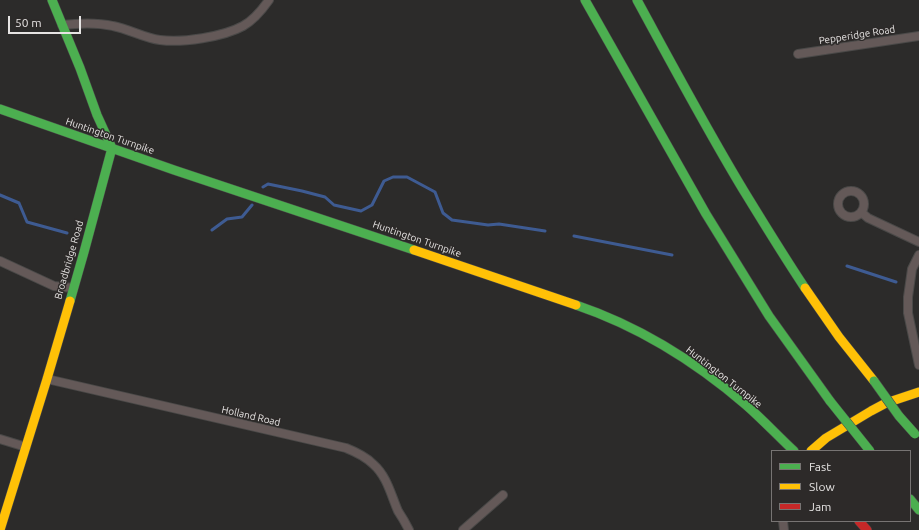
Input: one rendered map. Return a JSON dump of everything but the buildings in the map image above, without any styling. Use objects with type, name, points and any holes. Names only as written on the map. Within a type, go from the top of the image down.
[{"type":"main road","points":[[52,0],[80,68],[97,115],[112,148]]},
{"type":"main road","points":[[585,0],[710,220],[769,316],[830,401],[869,450]]},
{"type":"main road","points":[[637,0],[767,230],[801,283],[899,416],[917,436]]},
{"type":"main road","name":"Huntington Turnpike","points":[[0,109],[174,170],[395,243],[596,312],[665,346],[697,367],[746,405],[793,450]]},
{"type":"main road","name":"Broadbridge Road","points":[[0,530],[47,379],[84,252],[112,148]]},
{"type":"main road","points":[[812,450],[826,438],[871,411],[886,403],[919,392]]},
{"type":"main road","points":[[911,500],[919,510]]},
{"type":"main road","points":[[860,522],[867,530]]},
{"type":"street","points":[[62,25],[94,23],[114,26],[160,40],[193,39],[216,36],[244,26],[259,13],[269,0]]},
{"type":"street","name":"Pepperidge Road","points":[[798,54],[919,36]]},
{"type":"street","points":[[861,212],[868,218],[919,242]]},
{"type":"street","points":[[919,255],[912,269],[908,297],[908,313],[919,365]]},
{"type":"street","points":[[0,261],[54,286],[73,288]]},
{"type":"street","name":"Holland Road","points":[[47,379],[346,448],[361,455],[374,464],[381,473],[398,511],[409,530]]},
{"type":"street","points":[[0,439],[26,447]]},
{"type":"street","points":[[462,530],[503,495]]},
{"type":"waterway","points":[[263,187],[268,184],[302,191],[325,197],[334,205],[361,211],[372,205],[384,181],[393,177],[407,177],[435,192],[443,213],[452,220],[488,225],[499,224],[545,231]]},
{"type":"waterway","points":[[0,195],[19,203],[27,222],[67,233]]},
{"type":"waterway","points":[[212,230],[227,219],[242,217],[252,205]]},
{"type":"waterway","points":[[574,236],[672,255]]},
{"type":"waterway","points":[[847,266],[896,282]]},
{"type":"traffic: fast","points":[[52,0],[80,68],[97,115],[112,148],[70,301]]},
{"type":"traffic: fast","points":[[585,0],[706,214],[769,316],[830,401]]},
{"type":"traffic: fast","points":[[637,0],[733,172],[805,288]]},
{"type":"traffic: fast","points":[[0,109],[174,170],[414,250]]},
{"type":"traffic: fast","points":[[576,305],[622,323],[687,360],[746,405],[793,450]]},
{"type":"traffic: fast","points":[[874,381],[899,416],[915,434]]},
{"type":"traffic: fast","points":[[830,401],[869,450]]},
{"type":"traffic: fast","points":[[911,500],[919,510]]},
{"type":"traffic: slow","points":[[414,250],[576,305]]},
{"type":"traffic: slow","points":[[805,288],[839,337],[874,381]]},
{"type":"traffic: slow","points":[[0,530],[70,301]]},
{"type":"traffic: slow","points":[[812,450],[826,438],[871,411],[886,403],[919,392]]},
{"type":"traffic: jam","points":[[860,522],[867,530]]}]
